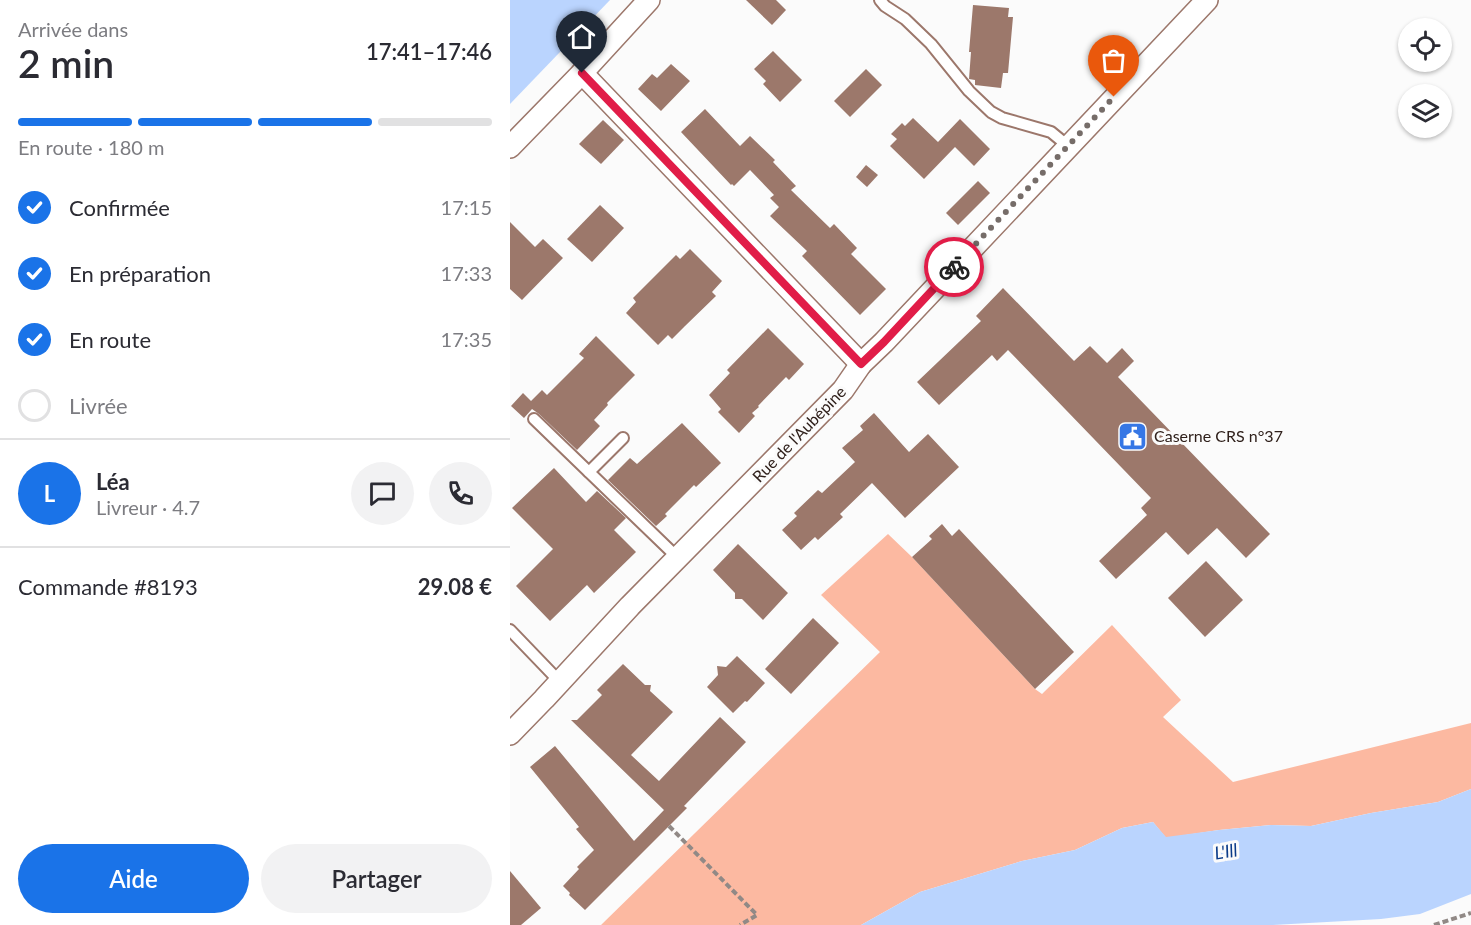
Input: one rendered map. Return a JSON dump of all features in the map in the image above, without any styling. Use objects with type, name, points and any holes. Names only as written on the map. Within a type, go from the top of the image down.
[{"type":"street","points":[[510,147],[649,0]]},
{"type":"street","name":"Rue de l'Aubépine","points":[[510,734],[630,606],[843,390],[861,364],[1207,0]]},
{"type":"street","points":[[582,73],[861,364]]},
{"type":"lane","points":[[879,0],[905,18],[932,44],[969,91],[991,112],[1002,118],[1051,132],[1068,146]]},
{"type":"lane","points":[[534,419],[678,558]]},
{"type":"lane","points":[[589,472],[623,438]]},
{"type":"lane","points":[[510,630],[560,682]]},
{"type":"path","points":[[669,826],[757,915],[740,925]]},
{"type":"path","points":[[1434,925],[1471,913]]},
{"type":"shaded area","points":[[888,534],[1042,694],[1112,625],[1181,700],[1163,717],[1233,782],[1471,723],[1471,789],[1438,802],[1311,826],[1271,825],[1166,838],[1153,822],[1122,828],[1075,850],[1022,861],[920,892],[861,925],[601,925],[880,652],[821,595]]},
{"type":"water","points":[[510,0],[610,0],[510,104]]},
{"type":"water","name":"L'Ill","points":[[1471,789],[1471,894],[1420,914],[1381,919],[1273,925],[861,925],[920,892],[1022,861],[1075,850],[1122,828],[1153,822],[1166,837],[1271,825],[1311,826],[1438,802]]},
{"type":"building","points":[[746,0],[776,0],[786,10],[772,25]]},
{"type":"building","points":[[973,5],[1009,8],[1008,17],[1013,17],[1008,73],[1003,73],[1001,88],[975,85],[975,80],[969,79]]},
{"type":"building","points":[[773,51],[802,80],[780,102],[763,84],[766,81],[754,69]]},
{"type":"building","points":[[671,64],[690,81],[661,111],[638,89],[652,74],[657,78]]},
{"type":"building","points":[[866,69],[882,85],[850,117],[834,101]]},
{"type":"building","points":[[705,109],[740,146],[750,136],[775,160],[773,162],[796,186],[791,190],[830,228],[834,224],[857,248],[851,254],[886,289],[860,315],[802,256],[807,251],[770,216],[779,207],[770,198],[774,195],[750,170],[734,186],[731,185],[681,132]]},
{"type":"building","points":[[913,118],[938,142],[960,119],[990,149],[974,166],[955,147],[924,179],[890,146],[897,139],[891,134],[902,123],[905,126]]},
{"type":"building","points":[[603,120],[624,140],[601,164],[579,144]]},
{"type":"building","points":[[866,165],[878,175],[867,187],[856,177]]},
{"type":"building","points":[[978,181],[990,193],[958,225],[946,213]]},
{"type":"building","points":[[600,205],[624,228],[592,262],[567,239]]},
{"type":"building","points":[[510,222],[535,247],[543,239],[563,258],[522,300],[510,289]]},
{"type":"building","points":[[690,249],[722,281],[712,292],[716,296],[672,339],[668,335],[658,345],[626,313],[636,302],[633,298],[676,255],[680,259]]},
{"type":"building","name":"Caserne CRS n°37","points":[[1003,288],[1074,361],[1090,346],[1107,363],[1122,348],[1134,361],[1118,377],[1270,534],[1246,558],[1217,528],[1188,555],[1166,532],[1116,579],[1099,561],[1147,515],[1141,508],[1151,498],[1008,350],[997,361],[992,355],[939,405],[917,382],[981,321],[976,316]]},
{"type":"building","points":[[768,328],[804,364],[789,380],[786,377],[758,406],[752,413],[755,416],[739,433],[718,412],[721,409],[709,395],[730,373],[727,370]]},
{"type":"building","points":[[596,336],[635,375],[607,403],[608,405],[594,420],[600,426],[577,450],[532,409],[524,418],[511,406],[523,393],[531,401],[542,390],[547,395],[584,358],[579,354]]},
{"type":"building","points":[[874,413],[909,452],[928,434],[959,467],[905,518],[872,483],[840,514],[843,517],[818,540],[815,537],[801,550],[782,530],[797,516],[794,513],[818,490],[822,493],[855,462],[842,448],[863,430],[860,426]]},
{"type":"building","points":[[682,423],[721,463],[696,487],[694,485],[656,526],[608,480],[630,458],[637,464]]},
{"type":"building","points":[[554,468],[586,502],[597,491],[626,518],[614,530],[636,552],[594,593],[587,585],[550,621],[516,586],[553,549],[512,508]]},
{"type":"building","points":[[942,524],[952,536],[959,529],[1074,652],[1035,689],[912,557],[932,539],[929,536]]},
{"type":"building","points":[[738,544],[788,593],[763,620],[742,599],[735,599],[735,593],[713,570]]},
{"type":"building","points":[[1206,561],[1243,600],[1205,637],[1168,598]]},
{"type":"building","points":[[813,618],[839,643],[791,694],[765,669]]},
{"type":"building","points":[[737,656],[765,683],[733,713],[707,687],[718,675],[717,666],[726,667]]},
{"type":"building","points":[[623,664],[645,685],[651,685],[650,691],[673,712],[631,755],[659,781],[720,717],[746,742],[684,806],[687,808],[585,910],[563,886],[594,850],[576,829],[579,827],[530,767],[555,746],[634,841],[664,810],[571,720],[577,720],[602,695],[597,690]]},
{"type":"building","points":[[510,871],[541,908],[521,925],[510,925]]},
{"type":"way so far","points":[[954,267],[1114,97]]},
{"type":"place","name":"Caserne CRS n°37","points":[[1133,436]]},
{"type":"route","points":[[582,73],[861,364],[954,267]]}]
